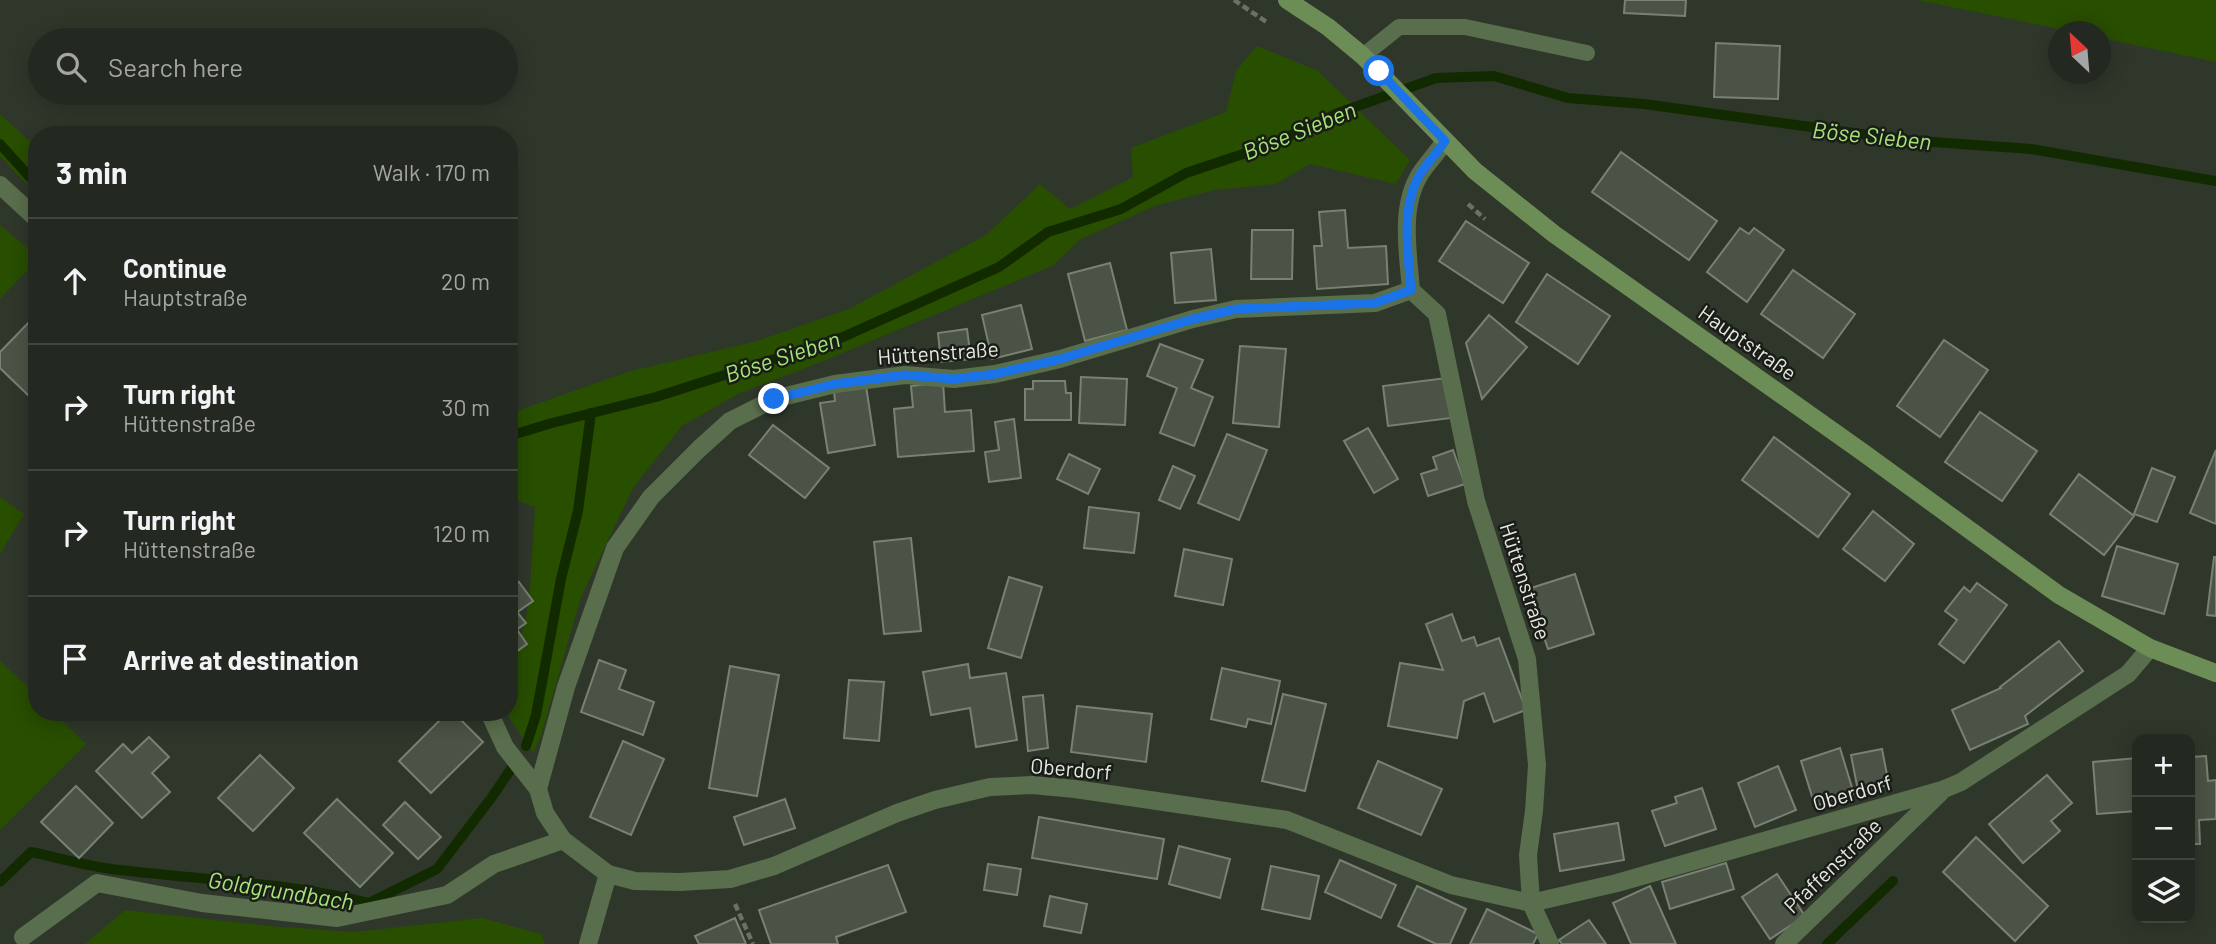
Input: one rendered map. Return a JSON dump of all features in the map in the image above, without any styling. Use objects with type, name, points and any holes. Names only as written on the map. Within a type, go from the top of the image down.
[{"type":"main road","name":"Hauptstraße","points":[[1287,0],[1328,27],[1363,56],[1445,141],[1502,194],[1554,233],[2059,595],[2150,648],[2216,673]]},
{"type":"street","points":[[1411,290],[1406,226],[1412,193],[1424,167],[1445,141]]},
{"type":"street","points":[[0,185],[28,211]]},
{"type":"street","name":"Hüttenstraße","points":[[538,789],[562,699],[615,548],[652,497],[730,421],[774,399],[835,384],[905,375],[954,379],[995,374],[1060,359],[1193,319],[1236,309],[1375,303],[1411,290],[1437,314],[1476,501],[1527,659],[1537,765],[1528,855],[1531,903]]},
{"type":"street","name":"Oberdorf","points":[[538,789],[545,813],[563,840],[608,874],[635,881],[730,879],[774,866],[897,813],[935,800],[990,787],[1032,785],[1287,820],[1451,885],[1531,903],[1617,883],[1942,790],[1961,782],[2128,674],[2150,648]]},
{"type":"street","points":[[493,721],[505,747],[538,789]]},
{"type":"street","name":"Pfaffenstraße","points":[[1784,944],[1942,790]]},
{"type":"street","points":[[23,937],[97,883],[202,903],[337,918],[447,895],[494,864],[563,840]]},
{"type":"street","points":[[588,944],[608,874]]},
{"type":"street","points":[[1531,903],[1550,944]]},
{"type":"lane","points":[[1363,56],[1399,27],[1465,27],[1587,53]]},
{"type":"path","points":[[730,879],[732,898],[753,944]]},
{"type":"green space","points":[[1917,0],[2216,0],[2216,62],[2111,40],[2111,21],[2048,21],[2048,27]]},
{"type":"green space","points":[[1257,46],[1318,71],[1410,160],[1396,184],[1310,164],[1276,184],[1214,190],[1155,206],[1081,239],[1052,266],[738,394],[682,426],[633,488],[581,597],[541,736],[533,753],[511,721],[518,721],[518,654],[529,602],[535,507],[518,500],[518,412],[631,371],[757,341],[849,309],[986,235],[1040,184],[1070,209],[1133,177],[1131,148],[1226,112],[1236,71]]},
{"type":"green space","points":[[0,114],[28,140],[28,186],[0,156]]},
{"type":"green space","points":[[0,225],[28,248],[28,269],[0,299]]},
{"type":"green space","points":[[0,497],[24,514],[0,554]]},
{"type":"green space","points":[[0,661],[28,687],[28,721],[62,721],[86,744],[0,830]]},
{"type":"green space","points":[[125,910],[269,926],[354,932],[482,918],[541,934],[545,944],[85,944]]},
{"type":"building","points":[[1625,0],[1686,0],[1685,16],[1624,13]]},
{"type":"building","points":[[1716,43],[1780,46],[1778,99],[1714,97]]},
{"type":"building","points":[[1621,152],[1717,221],[1689,260],[1592,192]]},
{"type":"building","points":[[1345,210],[1348,248],[1386,246],[1388,284],[1317,289],[1314,246],[1322,246],[1319,212]]},
{"type":"building","points":[[1466,221],[1529,263],[1503,303],[1439,261]]},
{"type":"building","points":[[1740,228],[1749,234],[1754,228],[1784,250],[1747,302],[1707,272]]},
{"type":"building","points":[[1252,230],[1293,230],[1292,279],[1251,279]]},
{"type":"building","points":[[1211,249],[1216,300],[1175,303],[1171,253]]},
{"type":"building","points":[[1110,263],[1127,330],[1085,341],[1068,274]]},
{"type":"building","points":[[1793,270],[1855,314],[1823,358],[1761,314]]},
{"type":"building","points":[[1547,274],[1610,316],[1578,364],[1516,322]]},
{"type":"building","points":[[1021,305],[1032,349],[992,359],[982,315]]},
{"type":"building","points":[[1489,315],[1527,347],[1482,399],[1466,343]]},
{"type":"building","points":[[28,323],[28,395],[0,368],[0,352]]},
{"type":"building","points":[[967,329],[971,359],[941,362],[938,333]]},
{"type":"building","points":[[1944,340],[1988,370],[1940,437],[1897,406]]},
{"type":"building","points":[[1160,344],[1203,360],[1191,388],[1213,397],[1194,446],[1160,433],[1177,388],[1147,376]]},
{"type":"building","points":[[1240,346],[1286,349],[1279,427],[1233,423]]},
{"type":"building","points":[[1081,377],[1127,379],[1125,425],[1079,423]]},
{"type":"building","points":[[1446,378],[1451,418],[1388,426],[1383,386]]},
{"type":"building","points":[[1033,381],[1065,381],[1066,393],[1071,393],[1071,420],[1025,420],[1025,389],[1033,389]]},
{"type":"building","points":[[943,382],[945,412],[971,410],[974,451],[898,457],[894,409],[913,407],[911,386]]},
{"type":"building","points":[[866,386],[875,445],[828,453],[820,403],[835,401],[834,391]]},
{"type":"building","points":[[1980,412],[2037,451],[2002,501],[1945,462]]},
{"type":"building","points":[[1014,419],[1021,478],[989,482],[985,452],[999,450],[995,422]]},
{"type":"building","points":[[773,425],[829,468],[805,498],[749,455]]},
{"type":"building","points":[[1368,428],[1398,479],[1374,493],[1344,441]]},
{"type":"building","points":[[1227,434],[1267,450],[1239,520],[1198,503]]},
{"type":"building","points":[[1774,437],[1850,494],[1818,537],[1742,480]]},
{"type":"building","points":[[1453,450],[1465,484],[1428,496],[1421,474],[1437,469],[1433,457]]},
{"type":"building","points":[[2216,450],[2216,524],[2190,513]]},
{"type":"building","points":[[1069,454],[1100,469],[1088,494],[1057,479]]},
{"type":"building","points":[[1173,466],[1195,476],[1180,509],[1159,500]]},
{"type":"building","points":[[2152,468],[2175,477],[2157,522],[2134,514]]},
{"type":"building","points":[[2079,474],[2134,516],[2104,555],[2050,514]]},
{"type":"building","points":[[1089,507],[1139,513],[1134,553],[1084,548]]},
{"type":"building","points":[[1873,511],[1914,544],[1885,581],[1843,549]]},
{"type":"building","points":[[911,538],[921,631],[884,634],[874,542]]},
{"type":"building","points":[[2117,546],[2178,564],[2164,614],[2102,596]]},
{"type":"building","points":[[1184,549],[1232,559],[1223,605],[1175,596]]},
{"type":"building","points":[[2216,557],[2216,616],[2207,615]]},
{"type":"building","points":[[1575,574],[1594,634],[1548,649],[1528,589]]},
{"type":"building","points":[[1009,577],[1042,587],[1021,658],[988,648]]},
{"type":"building","points":[[518,583],[533,601],[518,612]]},
{"type":"building","points":[[1977,583],[2007,605],[1964,663],[1939,644],[1957,620],[1945,611],[1964,587],[1970,592]]},
{"type":"building","points":[[518,613],[526,623],[518,629]]},
{"type":"building","points":[[1452,614],[1462,641],[1474,637],[1477,646],[1499,638],[1526,710],[1494,722],[1484,693],[1464,701],[1457,738],[1388,726],[1400,663],[1443,670],[1426,624]]},
{"type":"building","points":[[518,631],[527,644],[518,650]]},
{"type":"building","points":[[2059,641],[2083,671],[2025,716],[2028,724],[1970,750],[1952,710],[2001,688]]},
{"type":"building","points":[[599,660],[626,670],[619,689],[654,702],[643,735],[581,712]]},
{"type":"building","points":[[968,664],[970,678],[1006,673],[1017,740],[976,747],[970,708],[931,715],[923,672]]},
{"type":"building","points":[[730,666],[779,675],[757,796],[709,788]]},
{"type":"building","points":[[1222,668],[1280,681],[1271,724],[1248,719],[1246,727],[1211,719]]},
{"type":"building","points":[[849,680],[884,682],[879,741],[844,738]]},
{"type":"building","points":[[1283,694],[1326,704],[1305,791],[1262,781]]},
{"type":"building","points":[[1043,695],[1048,748],[1028,751],[1023,697]]},
{"type":"building","points":[[1077,706],[1152,714],[1146,762],[1071,752]]},
{"type":"building","points":[[439,721],[462,721],[483,742],[431,793],[399,761]]},
{"type":"building","points":[[149,737],[169,757],[152,773],[170,792],[142,818],[96,771],[123,744],[132,753]]},
{"type":"building","points":[[623,741],[664,759],[631,835],[590,817]]},
{"type":"building","points":[[1840,748],[1854,794],[1815,806],[1801,761]]},
{"type":"building","points":[[1882,749],[1889,785],[1858,791],[1851,755]]},
{"type":"building","points":[[260,755],[294,788],[253,831],[218,798]]},
{"type":"building","points":[[2206,756],[2208,781],[2216,780],[2216,819],[2199,820],[2200,844],[2195,844],[2195,757]]},
{"type":"building","points":[[2132,758],[2132,811],[2097,814],[2093,762]]},
{"type":"building","points":[[1378,761],[1442,789],[1421,835],[1358,808]]},
{"type":"building","points":[[1778,766],[1796,810],[1755,827],[1738,783]]},
{"type":"building","points":[[2047,775],[2072,803],[2051,821],[2060,831],[2023,863],[1989,824]]},
{"type":"building","points":[[76,786],[113,823],[79,858],[41,822]]},
{"type":"building","points":[[1702,788],[1716,829],[1665,846],[1652,811],[1677,803],[1675,797]]},
{"type":"building","points":[[337,799],[393,853],[360,887],[304,833]]},
{"type":"building","points":[[785,799],[795,828],[744,845],[734,817]]},
{"type":"building","points":[[405,802],[441,837],[418,859],[383,825]]},
{"type":"building","points":[[1039,817],[1164,839],[1157,879],[1032,858]]},
{"type":"building","points":[[1618,823],[1624,860],[1560,871],[1554,834]]},
{"type":"building","points":[[1976,837],[2048,906],[2015,941],[1943,872]]},
{"type":"building","points":[[1179,846],[1230,859],[1220,898],[1169,884]]},
{"type":"building","points":[[1340,860],[1396,885],[1381,918],[1325,892]]},
{"type":"building","points":[[1726,863],[1734,889],[1670,909],[1662,882]]},
{"type":"building","points":[[988,864],[1021,869],[1017,895],[984,890]]},
{"type":"building","points":[[888,865],[906,912],[836,937],[838,944],[771,944],[759,910]]},
{"type":"building","points":[[1271,866],[1319,876],[1310,919],[1262,909]]},
{"type":"building","points":[[1777,874],[1805,916],[1770,939],[1742,897]]},
{"type":"building","points":[[1417,886],[1466,909],[1450,944],[1436,944],[1398,926]]},
{"type":"building","points":[[1650,886],[1676,944],[1631,944],[1613,903]]},
{"type":"building","points":[[1050,896],[1087,904],[1081,933],[1044,926]]},
{"type":"building","points":[[1487,909],[1538,934],[1533,944],[1470,944]]},
{"type":"building","points":[[735,918],[746,944],[699,944],[695,936]]},
{"type":"building","points":[[1589,920],[1606,944],[1562,944],[1559,940]]},
{"type":"waterway","name":"Böse Sieben","points":[[518,433],[656,397],[843,337],[999,267],[1048,232],[1121,209],[1186,173],[1270,145],[1338,113],[1436,78],[1494,76],[1568,98],[1644,104],[1905,140],[2031,149],[2216,181]]},
{"type":"waterway","name":"Böse Sieben","points":[[0,144],[28,175]]},
{"type":"waterway","name":"Goldgrundbach","points":[[526,746],[536,715],[561,579],[578,511],[591,413]]},
{"type":"waterway","name":"Goldgrundbach","points":[[0,882],[31,852],[109,869],[307,890],[369,903],[437,869],[515,763]]},
{"type":"waterway","points":[[1827,944],[1893,881]]},
{"type":"route","points":[[774,399],[835,384],[905,375],[954,379],[995,374],[1060,359],[1193,319],[1236,309],[1375,303],[1411,290],[1406,226],[1412,193],[1424,167],[1445,141],[1379,71]]}]
